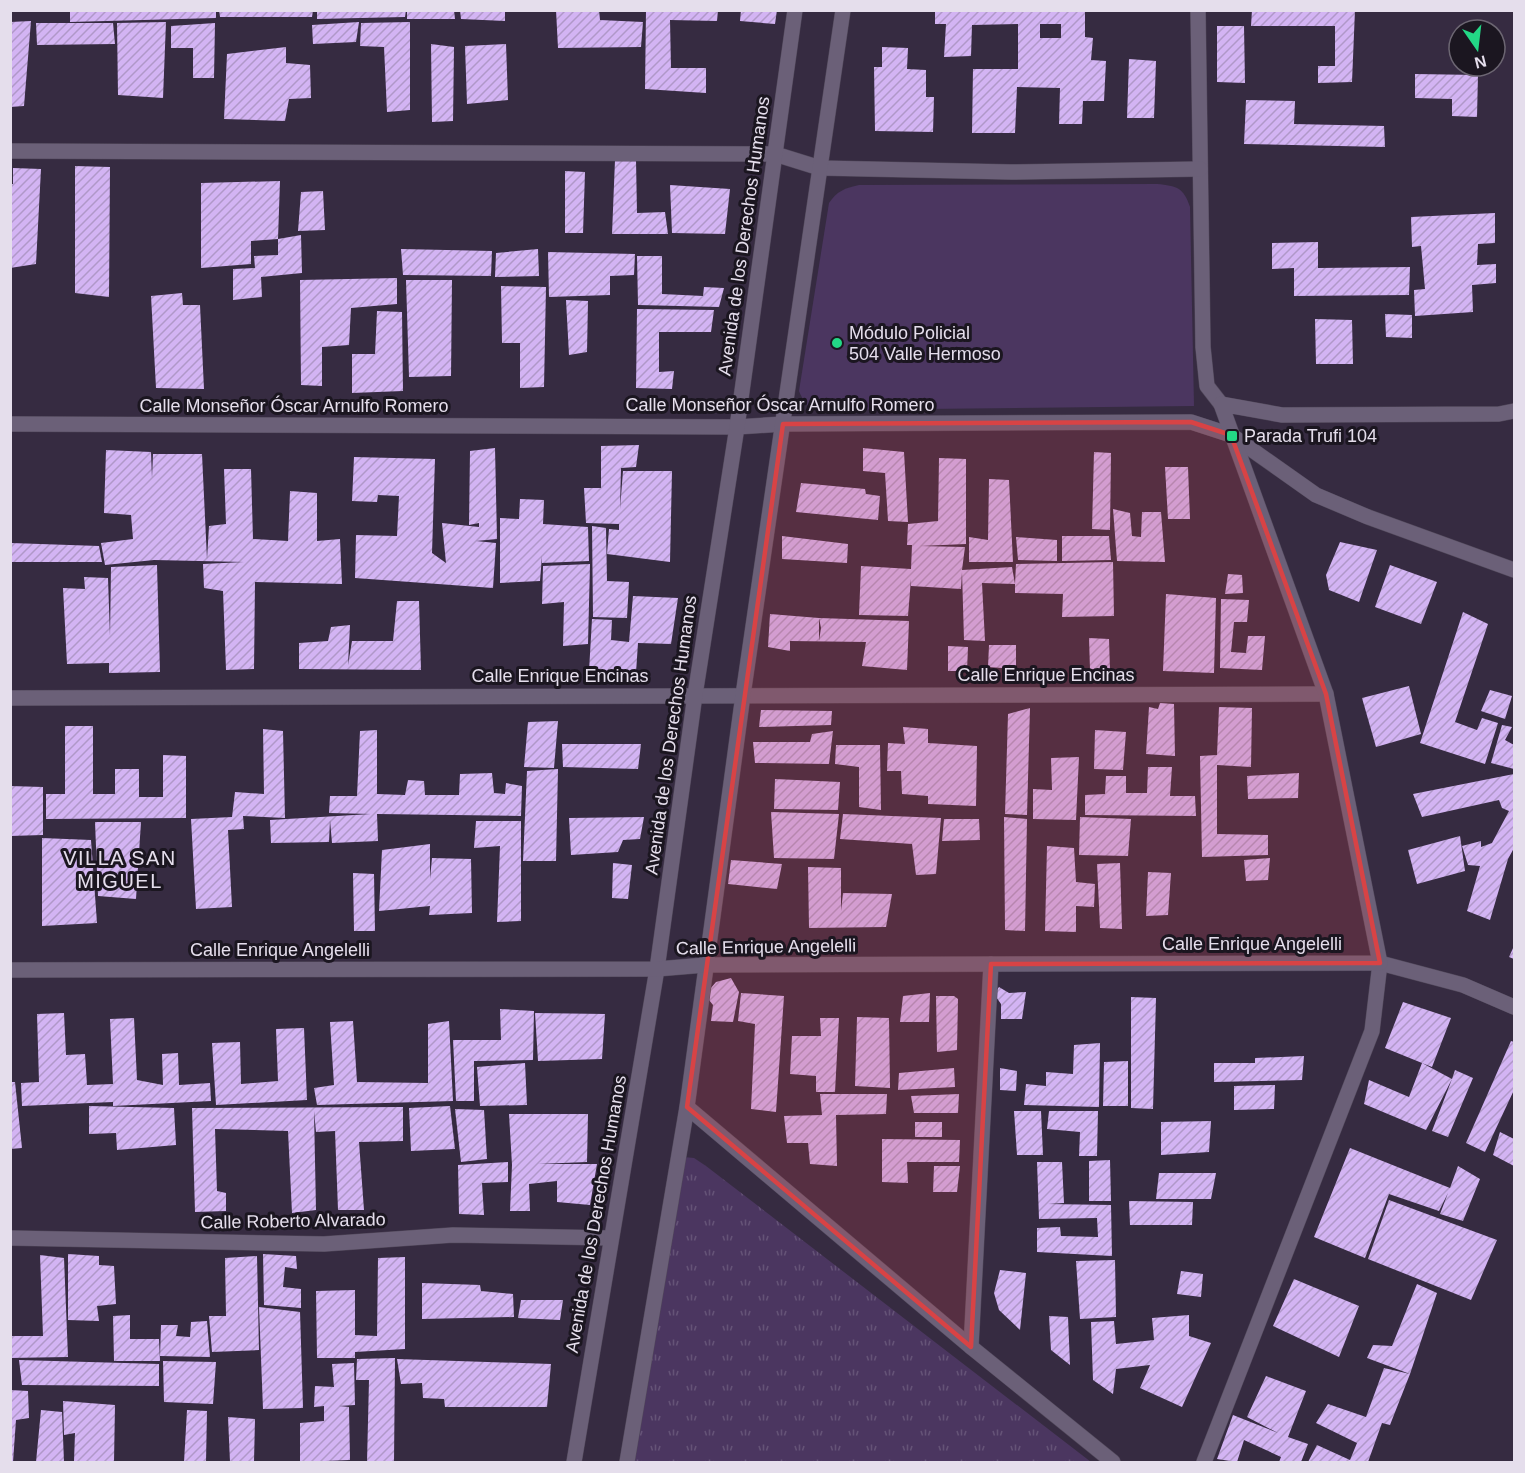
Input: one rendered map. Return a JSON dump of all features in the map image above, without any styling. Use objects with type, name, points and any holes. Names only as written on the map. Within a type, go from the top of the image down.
[{"type":"street","name":"Avenida de los Derechos Humanos","points":[[574,1462],[657,969],[695,695],[737,427],[795,10]]},
{"type":"street","points":[[627,1462],[687,1107],[742,695],[843,10]]},
{"type":"street","points":[[1198,10],[1203,347],[1207,386],[1221,404],[1326,694],[1380,963],[1372,1031],[1204,1462]]},
{"type":"street","points":[[10,151],[775,154],[820,168],[1011,172],[1200,169]]},
{"type":"street","points":[[1221,404],[1282,414],[1499,414],[1515,411]]},
{"type":"street","name":"Calle Monseñor Óscar Arnulfo Romero","points":[[10,424],[737,427],[783,424],[1191,423],[1231,435],[1316,495],[1368,517],[1515,570]]},
{"type":"street","name":"Calle Enrique Encinas","points":[[10,698],[1326,694]]},
{"type":"street","name":"Calle Enrique Angelelli","points":[[10,970],[657,969],[705,965],[1380,963],[1463,985],[1515,1007]]},
{"type":"street","points":[[971,1347],[992,964]]},
{"type":"street","points":[[687,1107],[971,1347],[1113,1462]]},
{"type":"street","name":"Calle Roberto Alvarado","points":[[10,1238],[324,1244],[453,1235],[611,1238]]},
{"type":"highlighted area","points":[[1191,422],[1231,435],[1326,694],[1380,963],[991,964],[971,1347],[687,1107],[783,424]]},
{"type":"green space","points":[[1157,184],[1182,191],[1190,207],[1194,406],[826,410],[812,408],[804,400],[799,391],[829,203],[842,191],[859,185]]},
{"type":"green space","points":[[683,1157],[694,1158],[706,1166],[1091,1462],[628,1462]]},
{"type":"building","points":[[70,10],[216,10],[216,18],[70,22]]},
{"type":"building","points":[[219,10],[313,10],[312,17],[220,17]]},
{"type":"building","points":[[317,10],[406,10],[405,17],[317,19]]},
{"type":"building","points":[[407,10],[454,10],[455,19],[407,19]]},
{"type":"building","points":[[460,10],[505,10],[505,21],[461,19]]},
{"type":"building","points":[[556,10],[599,10],[600,20],[643,22],[641,47],[558,48]]},
{"type":"building","points":[[646,10],[718,10],[717,21],[670,20],[671,68],[706,68],[706,93],[645,89]]},
{"type":"building","points":[[741,10],[777,10],[775,24],[740,21]]},
{"type":"building","points":[[935,10],[1085,10],[1085,37],[1093,38],[1091,60],[1106,61],[1104,101],[1083,101],[1082,124],[1059,124],[1060,88],[1017,87],[1015,133],[972,133],[973,69],[1018,69],[1018,24],[972,25],[971,56],[944,57],[946,24],[935,24]],"holes":[[[1040,24],[1061,24],[1061,38],[1040,38]]]},
{"type":"building","points":[[1252,10],[1355,10],[1352,82],[1318,83],[1318,66],[1335,66],[1335,26],[1251,26]]},
{"type":"building","points":[[31,21],[24,106],[10,107],[10,22]]},
{"type":"building","points":[[166,22],[163,98],[118,95],[117,23]]},
{"type":"building","points":[[359,22],[356,42],[313,44],[312,25]]},
{"type":"building","points":[[410,22],[410,110],[387,112],[384,47],[360,46],[361,23]]},
{"type":"building","points":[[36,23],[113,23],[115,44],[37,45]]},
{"type":"building","points":[[215,23],[214,78],[193,78],[193,48],[171,48],[171,26]]},
{"type":"building","points":[[1217,26],[1244,26],[1245,83],[1217,82]]},
{"type":"building","points":[[431,44],[454,47],[453,121],[432,122]]},
{"type":"building","points":[[506,44],[508,100],[467,104],[465,46]]},
{"type":"building","points":[[286,47],[286,63],[310,65],[311,98],[289,99],[285,121],[224,119],[227,54]]},
{"type":"building","points":[[882,47],[908,48],[907,69],[926,70],[926,97],[934,97],[933,132],[875,131],[874,67],[882,67]]},
{"type":"building","points":[[1129,59],[1156,61],[1154,118],[1127,118]]},
{"type":"building","points":[[1415,74],[1447,75],[1447,78],[1478,78],[1477,117],[1452,116],[1452,99],[1415,98]]},
{"type":"building","points":[[1246,100],[1295,101],[1294,124],[1384,126],[1385,147],[1244,144]]},
{"type":"building","points":[[615,160],[636,160],[637,213],[665,212],[668,234],[612,234]]},
{"type":"building","points":[[75,166],[110,167],[109,297],[75,293]]},
{"type":"building","points":[[13,168],[41,169],[36,264],[10,268],[10,184],[13,184]]},
{"type":"building","points":[[565,171],[585,172],[583,233],[565,233]]},
{"type":"building","points":[[280,181],[278,239],[251,241],[251,264],[201,268],[201,183]]},
{"type":"building","points":[[670,185],[730,189],[725,234],[672,233]]},
{"type":"building","points":[[323,191],[325,230],[298,231],[301,192]]},
{"type":"building","points":[[1495,213],[1495,243],[1478,244],[1477,265],[1496,264],[1496,283],[1472,285],[1473,312],[1415,316],[1414,290],[1425,289],[1421,246],[1412,247],[1411,217]]},
{"type":"building","points":[[301,235],[302,273],[261,277],[262,297],[233,300],[233,269],[255,268],[254,256],[278,255],[278,239]]},
{"type":"building","points":[[1318,242],[1318,268],[1410,267],[1409,295],[1294,296],[1294,268],[1272,269],[1272,243]]},
{"type":"building","points":[[401,249],[492,251],[491,276],[403,275]]},
{"type":"building","points":[[538,249],[539,276],[495,277],[496,253]]},
{"type":"building","points":[[548,252],[635,254],[634,275],[610,276],[610,295],[549,297]]},
{"type":"building","points":[[637,256],[662,256],[662,294],[703,296],[704,287],[724,288],[719,307],[638,305]]},
{"type":"building","points":[[397,278],[397,304],[351,308],[349,345],[322,347],[322,386],[301,385],[300,280]]},
{"type":"building","points":[[406,280],[452,280],[451,376],[409,377]]},
{"type":"building","points":[[501,286],[546,287],[544,387],[520,388],[520,343],[502,343]]},
{"type":"building","points":[[182,293],[183,305],[200,305],[204,389],[156,388],[151,296]]},
{"type":"building","points":[[566,300],[588,301],[587,352],[569,355]]},
{"type":"building","points":[[637,309],[714,310],[711,332],[659,332],[659,372],[674,371],[672,389],[636,388]]},
{"type":"building","points":[[377,311],[402,312],[403,391],[352,393],[352,354],[375,354]]},
{"type":"building","points":[[1385,314],[1412,315],[1412,338],[1386,337]]},
{"type":"building","points":[[1315,319],[1352,320],[1353,364],[1316,364]]},
{"type":"building","points":[[639,445],[636,467],[621,468],[620,509],[623,471],[672,471],[670,562],[607,554],[609,529],[619,530],[619,524],[586,523],[584,488],[601,488],[601,446]]},
{"type":"building","points":[[495,448],[497,539],[476,541],[496,543],[493,588],[355,578],[356,535],[397,536],[399,496],[378,495],[377,502],[352,501],[354,457],[435,459],[432,553],[446,563],[442,523],[479,527],[479,523],[469,525],[470,451]]},
{"type":"building","points":[[863,448],[904,452],[908,522],[888,521],[885,473],[863,471]]},
{"type":"building","points":[[106,450],[151,452],[152,478],[153,454],[202,454],[207,559],[209,526],[226,524],[224,469],[251,469],[253,539],[288,541],[290,491],[317,493],[317,541],[340,539],[342,584],[255,582],[254,669],[226,670],[223,591],[204,588],[203,564],[244,562],[154,560],[105,565],[101,543],[133,539],[131,515],[104,513]]},
{"type":"building","points":[[1094,452],[1111,453],[1110,530],[1092,529]]},
{"type":"building","points":[[939,458],[966,459],[966,544],[920,546],[965,547],[962,570],[1012,567],[1015,584],[982,583],[985,641],[964,640],[962,572],[961,589],[911,586],[911,579],[908,616],[859,615],[861,566],[911,569],[912,545],[907,545],[908,524],[938,521]]},
{"type":"building","points":[[1165,467],[1188,467],[1190,519],[1168,519]]},
{"type":"building","points":[[989,479],[1009,480],[1013,562],[969,562],[969,537],[988,540]]},
{"type":"building","points":[[801,483],[865,489],[866,494],[880,496],[878,520],[796,512]]},
{"type":"building","points":[[520,499],[544,500],[543,524],[588,527],[589,561],[542,563],[542,556],[540,581],[500,583],[500,518],[519,519]]},
{"type":"building","points":[[1113,509],[1130,513],[1132,536],[1141,537],[1142,512],[1161,512],[1165,562],[1117,561]]},
{"type":"building","points":[[592,526],[606,528],[607,581],[629,582],[627,618],[593,617]]},
{"type":"building","points":[[782,536],[848,544],[847,563],[782,559]]},
{"type":"building","points":[[1062,536],[1109,536],[1111,560],[1062,561]]},
{"type":"building","points":[[1016,537],[1057,540],[1057,561],[1018,560]]},
{"type":"building","points":[[1340,542],[1377,550],[1359,602],[1329,590],[1326,575]]},
{"type":"building","points":[[11,543],[99,546],[102,562],[12,562]]},
{"type":"building","points":[[1113,562],[1114,616],[1062,617],[1063,594],[1015,593],[1016,564]]},
{"type":"building","points":[[590,564],[588,644],[563,646],[564,602],[542,604],[543,566]]},
{"type":"building","points":[[157,565],[160,672],[109,673],[109,663],[67,664],[63,588],[85,589],[84,577],[108,578],[110,636],[111,567]]},
{"type":"building","points":[[1390,565],[1437,582],[1421,624],[1375,607]]},
{"type":"building","points":[[1228,574],[1242,575],[1243,593],[1225,594]]},
{"type":"building","points":[[1166,594],[1216,598],[1214,673],[1163,671]]},
{"type":"building","points":[[633,596],[678,598],[671,644],[638,643],[636,673],[589,671],[592,619],[612,620],[611,640],[629,642]]},
{"type":"building","points":[[1221,599],[1249,600],[1247,622],[1234,622],[1231,652],[1246,653],[1248,636],[1265,636],[1262,670],[1220,668]]},
{"type":"building","points":[[397,601],[419,601],[421,670],[299,669],[299,643],[328,641],[331,627],[350,625],[348,665],[352,641],[393,641]]},
{"type":"building","points":[[1463,612],[1488,624],[1455,722],[1477,730],[1482,718],[1498,723],[1485,764],[1420,743]]},
{"type":"building","points":[[770,614],[909,621],[907,670],[862,666],[866,642],[790,641],[790,651],[768,647]],"holes":[[[819,618],[821,628],[819,641]]]},
{"type":"building","points":[[1089,638],[1109,639],[1110,670],[1090,669]]},
{"type":"building","points":[[989,645],[1016,645],[1016,669],[988,667]]},
{"type":"building","points":[[948,646],[968,647],[967,671],[948,671]]},
{"type":"building","points":[[1409,686],[1421,734],[1376,747],[1362,698]]},
{"type":"building","points":[[1490,690],[1512,696],[1505,719],[1481,711]]},
{"type":"building","points":[[1160,703],[1174,704],[1175,756],[1146,754],[1149,707],[1158,709]]},
{"type":"building","points":[[1219,707],[1252,708],[1251,767],[1217,765],[1217,834],[1268,835],[1268,855],[1202,857],[1200,756],[1217,755]]},
{"type":"building","points":[[1030,708],[1027,815],[1005,814],[1008,714]]},
{"type":"building","points":[[761,710],[832,711],[831,725],[759,727]]},
{"type":"building","points":[[558,721],[554,768],[524,767],[528,722]]},
{"type":"building","points":[[1502,725],[1512,727],[1505,740],[1514,745],[1514,769],[1491,763]]},
{"type":"building","points":[[65,726],[93,726],[93,794],[115,794],[115,769],[139,769],[139,797],[163,797],[163,755],[186,756],[186,818],[46,819],[46,794],[65,794]]},
{"type":"building","points":[[903,727],[928,729],[928,743],[977,746],[976,806],[928,804],[928,796],[902,794],[901,771],[887,771],[888,743],[905,744]]},
{"type":"building","points":[[263,729],[283,731],[285,818],[243,816],[244,829],[228,830],[232,907],[196,909],[191,819],[232,817],[235,792],[264,794]]},
{"type":"building","points":[[377,730],[377,794],[405,795],[408,780],[424,781],[425,795],[459,795],[460,774],[492,773],[494,793],[505,794],[506,783],[522,786],[521,816],[377,814],[378,841],[332,843],[330,820],[329,842],[271,843],[270,820],[371,814],[329,813],[330,796],[357,796],[360,731]]},
{"type":"building","points":[[1095,730],[1126,732],[1123,770],[1094,769]]},
{"type":"building","points":[[833,731],[829,764],[755,763],[753,742],[810,742],[812,734]]},
{"type":"building","points":[[562,744],[641,744],[638,769],[563,767]]},
{"type":"building","points":[[836,745],[880,745],[881,810],[859,807],[859,767],[835,764]]},
{"type":"building","points":[[1079,757],[1076,820],[1033,819],[1033,789],[1052,790],[1051,758]]},
{"type":"building","points":[[1148,767],[1172,767],[1170,796],[1195,796],[1196,816],[1085,815],[1085,795],[1105,794],[1106,776],[1126,776],[1126,793],[1147,793]]},
{"type":"building","points":[[558,769],[556,861],[523,861],[527,771]]},
{"type":"building","points":[[1299,773],[1298,798],[1248,799],[1247,776]]},
{"type":"building","points":[[1514,774],[1514,848],[1508,859],[1490,920],[1467,911],[1480,866],[1468,865],[1462,846],[1481,841],[1481,847],[1492,843],[1509,811],[1502,808],[1499,800],[1422,817],[1413,794]]},
{"type":"building","points":[[775,779],[840,782],[838,810],[774,809]]},
{"type":"building","points":[[10,786],[43,787],[43,835],[10,836]]},
{"type":"building","points":[[771,812],[839,814],[834,859],[774,858]]},
{"type":"building","points":[[843,814],[941,818],[936,874],[916,875],[912,844],[840,839]]},
{"type":"building","points":[[644,817],[640,839],[623,840],[618,852],[571,855],[569,818]]},
{"type":"building","points":[[1004,817],[1027,819],[1025,931],[1005,930]]},
{"type":"building","points":[[1080,817],[1131,819],[1128,856],[1079,855]]},
{"type":"building","points":[[944,819],[979,819],[980,840],[942,841]]},
{"type":"building","points":[[476,821],[521,821],[521,921],[497,922],[500,846],[474,848]]},
{"type":"building","points":[[95,822],[141,822],[136,899],[98,896]]},
{"type":"building","points":[[1460,836],[1465,871],[1417,884],[1408,850]]},
{"type":"building","points":[[42,838],[91,840],[97,923],[42,926]]},
{"type":"building","points":[[430,844],[430,879],[432,858],[471,859],[472,913],[429,915],[430,906],[379,911],[382,850]]},
{"type":"building","points":[[1047,846],[1074,848],[1076,882],[1095,884],[1094,907],[1076,906],[1076,932],[1045,931]]},
{"type":"building","points":[[1270,858],[1268,880],[1246,881],[1244,860]]},
{"type":"building","points":[[731,860],[782,864],[777,889],[728,884]]},
{"type":"building","points":[[613,863],[632,865],[628,899],[612,898]]},
{"type":"building","points":[[1120,863],[1122,929],[1100,928],[1097,864]]},
{"type":"building","points":[[808,867],[841,868],[841,911],[843,893],[892,894],[886,927],[809,928]]},
{"type":"building","points":[[1148,872],[1171,873],[1168,915],[1146,916]]},
{"type":"building","points":[[353,873],[374,874],[375,931],[354,931]]},
{"type":"building","points":[[1514,946],[1514,959],[1509,957]]},
{"type":"building","points":[[731,978],[739,992],[733,1022],[711,1021],[713,1005],[705,995],[716,982]]},
{"type":"building","points":[[999,987],[1009,993],[1026,992],[1022,1019],[1001,1019],[1001,1004],[994,994]]},
{"type":"building","points":[[741,993],[784,996],[776,1112],[751,1109],[755,1024],[738,1021]]},
{"type":"building","points":[[930,993],[929,1022],[900,1022],[903,996]]},
{"type":"building","points":[[936,996],[954,996],[958,999],[957,1050],[937,1052]]},
{"type":"building","points":[[1131,997],[1156,998],[1153,1109],[1131,1108]]},
{"type":"building","points":[[1403,1002],[1451,1018],[1432,1067],[1385,1048]]},
{"type":"building","points":[[500,1009],[534,1011],[533,1060],[474,1061],[474,1101],[456,1101],[453,1040],[501,1040]]},
{"type":"building","points":[[64,1013],[66,1055],[85,1054],[87,1085],[113,1084],[110,1019],[134,1018],[137,1080],[163,1085],[162,1054],[178,1053],[179,1085],[210,1083],[211,1101],[113,1106],[113,1102],[22,1106],[21,1083],[39,1082],[37,1014]]},
{"type":"building","points":[[535,1013],[605,1014],[602,1059],[538,1061]]},
{"type":"building","points":[[857,1017],[889,1018],[890,1088],[855,1086]]},
{"type":"building","points":[[820,1018],[839,1018],[835,1092],[816,1092],[816,1076],[790,1074],[792,1036],[821,1036]]},
{"type":"building","points":[[353,1021],[357,1082],[428,1083],[428,1024],[449,1021],[453,1101],[317,1105],[314,1088],[334,1085],[330,1022]]},
{"type":"building","points":[[304,1028],[307,1100],[216,1105],[212,1043],[240,1042],[241,1084],[278,1081],[276,1029]]},
{"type":"building","points":[[1511,1041],[1514,1042],[1514,1090],[1485,1152],[1466,1143]]},
{"type":"building","points":[[1100,1043],[1099,1107],[1024,1105],[1026,1084],[1046,1086],[1046,1072],[1073,1074],[1074,1045]]},
{"type":"building","points":[[1304,1056],[1302,1080],[1214,1082],[1214,1063],[1255,1063],[1255,1058]]},
{"type":"building","points":[[1128,1061],[1128,1106],[1103,1106],[1104,1062]]},
{"type":"building","points":[[525,1063],[527,1105],[480,1106],[477,1067]]},
{"type":"building","points":[[1422,1063],[1452,1079],[1426,1130],[1364,1104],[1369,1080],[1409,1097]]},
{"type":"building","points":[[954,1068],[955,1087],[898,1090],[899,1073]]},
{"type":"building","points":[[1000,1068],[1017,1071],[1016,1091],[1000,1090]]},
{"type":"building","points":[[1455,1070],[1473,1078],[1448,1137],[1432,1131]]},
{"type":"building","points":[[10,1082],[15,1082],[22,1148],[10,1149]]},
{"type":"building","points":[[1275,1085],[1274,1109],[1234,1110],[1234,1086]]},
{"type":"building","points":[[820,1094],[887,1094],[886,1114],[836,1115],[837,1166],[810,1164],[808,1143],[787,1143],[784,1116],[822,1115]]},
{"type":"building","points":[[959,1094],[958,1113],[914,1113],[911,1096]]},
{"type":"building","points":[[89,1106],[174,1108],[176,1145],[117,1150],[116,1133],[89,1134]]},
{"type":"building","points":[[450,1106],[455,1149],[411,1151],[409,1108]]},
{"type":"building","points":[[403,1107],[403,1141],[359,1142],[364,1210],[338,1210],[335,1131],[316,1132],[314,1111],[316,1210],[292,1213],[288,1131],[215,1129],[217,1191],[226,1193],[226,1211],[195,1212],[192,1108]]},
{"type":"building","points":[[455,1109],[484,1110],[487,1159],[461,1162]]},
{"type":"building","points":[[1014,1111],[1041,1111],[1043,1155],[1017,1155]]},
{"type":"building","points":[[1049,1111],[1098,1111],[1097,1156],[1079,1156],[1080,1132],[1047,1129]]},
{"type":"building","points":[[509,1114],[588,1114],[587,1162],[538,1164],[597,1164],[590,1205],[557,1202],[557,1181],[529,1184],[530,1211],[510,1211],[512,1165]]},
{"type":"building","points":[[1211,1121],[1209,1152],[1161,1155],[1161,1122]]},
{"type":"building","points":[[915,1122],[942,1122],[942,1137],[915,1137]]},
{"type":"building","points":[[1500,1132],[1514,1139],[1514,1166],[1493,1155]]},
{"type":"building","points":[[882,1139],[960,1140],[959,1162],[907,1162],[908,1183],[882,1182]]},
{"type":"building","points":[[1350,1148],[1450,1188],[1458,1166],[1480,1179],[1463,1221],[1440,1214],[1448,1193],[1439,1211],[1389,1194],[1365,1258],[1314,1237]]},
{"type":"building","points":[[1110,1160],[1111,1201],[1089,1201],[1089,1161]]},
{"type":"building","points":[[508,1162],[508,1182],[482,1183],[484,1215],[459,1214],[458,1165]]},
{"type":"building","points":[[1037,1162],[1062,1162],[1064,1203],[1048,1204],[1111,1205],[1112,1256],[1037,1252],[1037,1228],[1060,1227],[1061,1236],[1098,1237],[1097,1218],[1039,1219]]},
{"type":"building","points":[[934,1166],[960,1166],[957,1192],[933,1192]]},
{"type":"building","points":[[1159,1173],[1216,1173],[1211,1199],[1156,1199]]},
{"type":"building","points":[[1389,1200],[1497,1240],[1471,1300],[1368,1259]]},
{"type":"building","points":[[1129,1201],[1193,1202],[1192,1225],[1130,1225]]},
{"type":"building","points":[[68,1254],[99,1256],[99,1265],[114,1266],[116,1304],[97,1306],[99,1321],[68,1320]]},
{"type":"building","points":[[263,1254],[296,1256],[297,1269],[285,1267],[283,1287],[301,1289],[301,1308],[264,1305]]},
{"type":"building","points":[[40,1255],[64,1258],[68,1357],[10,1358],[10,1336],[43,1336]]},
{"type":"building","points":[[257,1256],[259,1350],[212,1352],[209,1316],[226,1316],[225,1258]]},
{"type":"building","points":[[405,1257],[405,1349],[355,1352],[355,1358],[317,1358],[316,1291],[355,1290],[355,1335],[377,1336],[378,1258]]},
{"type":"building","points":[[1115,1260],[1116,1317],[1080,1319],[1076,1261]]},
{"type":"building","points":[[1000,1270],[1026,1273],[1020,1330],[999,1310],[994,1293]]},
{"type":"building","points":[[1181,1271],[1203,1274],[1201,1297],[1177,1294]]},
{"type":"building","points":[[1294,1279],[1359,1306],[1339,1357],[1273,1326]]},
{"type":"building","points":[[422,1283],[480,1285],[481,1291],[513,1294],[514,1317],[422,1319]]},
{"type":"building","points":[[1417,1284],[1437,1293],[1410,1374],[1367,1358],[1373,1345],[1392,1346]]},
{"type":"building","points":[[521,1300],[563,1300],[560,1320],[518,1318]]},
{"type":"building","points":[[259,1307],[300,1312],[303,1408],[263,1409]]},
{"type":"building","points":[[130,1315],[130,1339],[159,1339],[160,1361],[114,1361],[113,1316]]},
{"type":"building","points":[[1189,1315],[1189,1336],[1211,1343],[1182,1407],[1140,1388],[1150,1365],[1116,1369],[1113,1394],[1093,1380],[1091,1322],[1114,1321],[1116,1344],[1154,1340],[1152,1318]]},
{"type":"building","points":[[1049,1316],[1068,1317],[1070,1365],[1051,1350]]},
{"type":"building","points":[[207,1321],[210,1357],[160,1356],[161,1325],[178,1325],[176,1336],[190,1337],[191,1322]]},
{"type":"building","points":[[395,1358],[394,1462],[367,1462],[369,1380],[356,1380],[357,1359]]},
{"type":"building","points":[[397,1359],[551,1364],[547,1407],[445,1407],[444,1399],[423,1398],[422,1383],[401,1384]]},
{"type":"building","points":[[19,1360],[159,1364],[159,1386],[22,1385]]},
{"type":"building","points":[[163,1361],[216,1362],[213,1404],[164,1402]]},
{"type":"building","points":[[354,1363],[355,1405],[339,1406],[349,1407],[350,1460],[300,1462],[300,1423],[324,1421],[324,1406],[314,1407],[315,1386],[334,1387],[332,1364]]},
{"type":"building","points":[[1384,1368],[1410,1374],[1390,1425],[1382,1423],[1368,1462],[1308,1462],[1317,1445],[1350,1460],[1357,1443],[1316,1423],[1328,1404],[1366,1417]]},
{"type":"building","points":[[1266,1376],[1306,1391],[1288,1437],[1308,1444],[1301,1462],[1279,1462],[1281,1457],[1244,1440],[1237,1462],[1217,1459],[1233,1415],[1278,1433],[1247,1417]]},
{"type":"building","points":[[10,1390],[28,1391],[29,1418],[16,1420],[13,1462],[10,1462]]},
{"type":"building","points":[[63,1401],[115,1405],[114,1462],[74,1461],[75,1433],[64,1435]]},
{"type":"building","points":[[41,1410],[62,1412],[64,1462],[36,1462]]},
{"type":"building","points":[[187,1410],[207,1411],[206,1462],[184,1462]]},
{"type":"building","points":[[228,1417],[255,1419],[254,1462],[230,1462]]},
{"type":"place","name":"Módulo Policial 504 Valle Hermoso","points":[[837,343]]},
{"type":"place","name":"Parada Trufi 104","points":[[1232,436]]},
{"type":"district","name":"VILLA SAN MIGUEL","points":[[120,870]]}]
